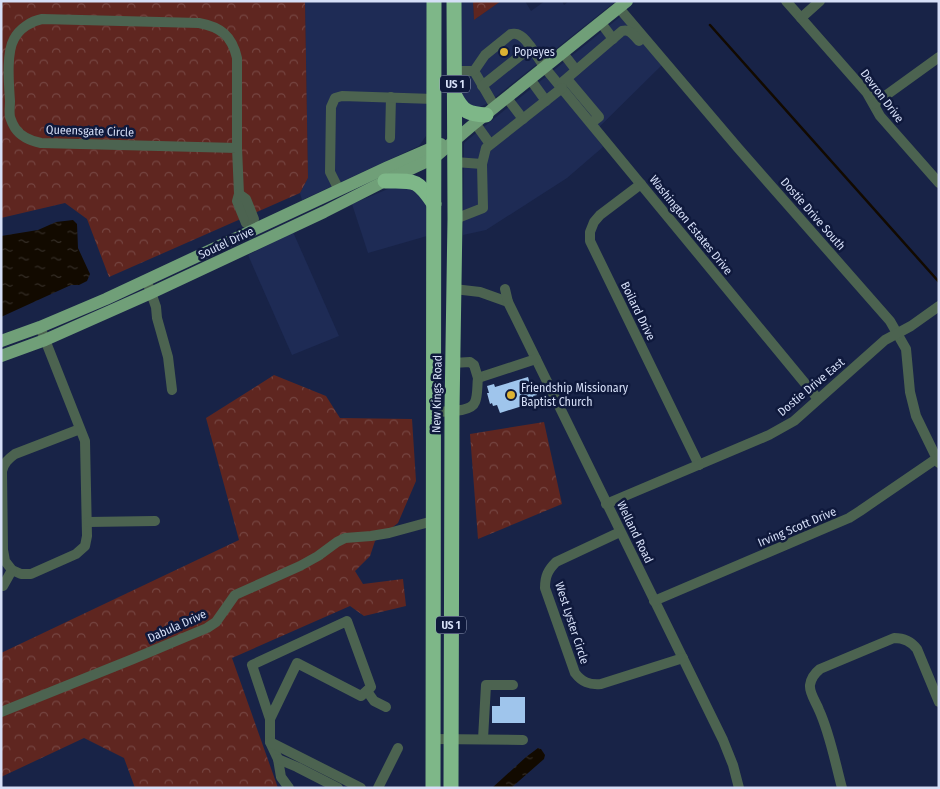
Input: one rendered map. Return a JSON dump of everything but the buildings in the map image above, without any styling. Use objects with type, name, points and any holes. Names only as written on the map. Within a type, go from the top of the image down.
[{"type":"highway","name":"New Kings Road","points":[[433,788],[434,1]]},
{"type":"highway","name":"New Kings Road","points":[[451,788],[452,411],[455,219],[454,1]]},
{"type":"highway","points":[[455,96],[459,105],[464,110],[474,114],[485,115]]},
{"type":"highway","points":[[385,181],[410,181],[419,184],[434,204]]},
{"type":"main road","name":"Soutel Drive","points":[[1,356],[45,340],[151,293],[258,244],[385,181],[455,140],[623,4]]},
{"type":"main road","name":"Soutel Drive","points":[[1,341],[106,299],[253,228],[339,190],[434,152]]},
{"type":"street","name":"Devron Drive","points":[[786,1],[867,93],[880,116],[939,183]]},
{"type":"street","points":[[801,18],[820,1]]},
{"type":"street","name":"Dostie Drive South","points":[[623,4],[633,29],[659,55],[890,321],[906,349],[910,392],[916,416],[938,459]]},
{"type":"street","name":"Queensgate Circle","points":[[237,148],[42,143],[31,141],[15,128],[10,117],[10,49],[14,38],[28,25],[42,20],[199,23],[218,29],[230,38],[237,58],[239,194],[237,201],[246,223],[253,228]]},
{"type":"street","points":[[601,23],[613,38]]},
{"type":"street","points":[[455,219],[483,208],[482,164],[486,148],[546,101],[576,70],[613,38],[622,31],[633,29]]},
{"type":"street","points":[[474,71],[485,55],[511,34],[521,35],[531,47],[482,86]]},
{"type":"street","name":"Washington Estates Drive","points":[[531,47],[545,68],[578,100],[591,123],[818,399]]},
{"type":"street","points":[[563,53],[576,70]]},
{"type":"street","points":[[874,104],[939,58]]},
{"type":"street","points":[[455,71],[474,71]]},
{"type":"street","points":[[474,71],[482,86],[490,144]]},
{"type":"street","points":[[530,79],[546,101]]},
{"type":"street","points":[[339,190],[330,172],[331,107],[335,98],[342,96],[434,99]]},
{"type":"street","points":[[390,138],[391,98]]},
{"type":"street","points":[[506,98],[523,119]]},
{"type":"street","points":[[455,162],[482,164]]},
{"type":"street","name":"Boilard Drive","points":[[641,184],[600,215],[594,222],[590,232],[590,241],[699,465]]},
{"type":"street","points":[[253,228],[258,244]]},
{"type":"street","points":[[146,280],[156,307],[157,318],[168,357],[172,390]]},
{"type":"street","name":"Welland Road","points":[[506,289],[508,302],[723,740],[733,765],[739,788]]},
{"type":"street","points":[[454,290],[480,292],[508,302]]},
{"type":"street","name":"Dostie Drive East","points":[[606,504],[769,435],[794,421],[885,340],[911,326],[939,306]]},
{"type":"street","points":[[40,327],[85,441],[87,541],[85,546],[76,554],[32,574],[21,574],[12,570],[5,561],[2,550],[2,471],[6,461],[15,454],[80,429]]},
{"type":"street","points":[[478,378],[536,359]]},
{"type":"street","points":[[434,412],[465,410],[472,407],[476,402],[478,378],[474,365],[470,362],[453,363]]},
{"type":"street","name":"Irving Scott Drive","points":[[654,601],[849,518],[938,459]]},
{"type":"street","points":[[88,522],[155,521]]},
{"type":"street","name":"Dabula Drive","points":[[1,712],[207,628],[216,622],[235,595],[300,566],[337,542],[353,537],[389,533],[433,522]]},
{"type":"street","name":"West Lyster Circle","points":[[620,532],[556,562],[546,574],[545,588],[575,673],[585,683],[601,684],[683,658]]},
{"type":"street","points":[[3,586],[12,570]]},
{"type":"street","points":[[289,648],[297,663],[361,696],[371,687],[347,621],[252,665],[270,719],[270,742],[278,759],[281,777],[290,787]]},
{"type":"street","points":[[842,788],[823,718],[810,691],[813,677],[820,669],[894,638],[902,638],[914,644],[917,649],[939,702]]},
{"type":"street","points":[[270,719],[297,663]]},
{"type":"street","points":[[482,739],[486,684],[512,685]]},
{"type":"street","points":[[367,691],[374,701],[386,707]]},
{"type":"street","points":[[433,739],[523,740]]},
{"type":"street","points":[[270,742],[338,788]]},
{"type":"street","points":[[378,788],[398,748]]},
{"type":"street","points":[[278,759],[300,763],[361,788]]},
{"type":"shaded area","points":[[305,1],[427,1],[426,136],[419,146],[302,200],[300,193],[308,178]]},
{"type":"shaded area","points":[[460,1],[473,1],[474,20],[501,1],[525,1],[531,11],[545,1],[562,1],[564,5],[569,1],[616,1],[488,103],[478,108],[462,105]]},
{"type":"shaded area","points":[[621,16],[662,65],[593,133],[603,147],[567,178],[486,230],[463,235],[465,142]]},
{"type":"shaded area","points":[[395,186],[421,192],[427,207],[427,236],[368,253],[352,204]]},
{"type":"shaded area","points":[[293,232],[339,336],[292,355],[248,255]]},
{"type":"green space","points":[[1,1],[305,1],[308,178],[300,193],[109,277],[87,219],[65,203],[1,218]]},
{"type":"green space","points":[[473,1],[501,1],[474,20]]},
{"type":"green space","points":[[274,375],[326,396],[340,418],[412,419],[416,481],[398,523],[375,541],[370,556],[355,571],[363,584],[403,579],[406,606],[364,616],[350,606],[232,658],[278,788],[135,788],[124,758],[84,738],[1,777],[1,653],[239,540],[206,418]]},
{"type":"green space","points":[[544,422],[562,504],[478,539],[470,434]]},
{"type":"water","points":[[73,220],[77,224],[78,248],[90,274],[87,281],[79,285],[71,285],[1,317],[1,236],[38,230],[56,222]]},
{"type":"water","points":[[538,748],[545,755],[544,759],[511,788],[492,788],[526,757]]},
{"type":"waterway","points":[[710,25],[939,282]]},
{"type":"place","name":"Popeyes","points":[[504,52]]},
{"type":"place","name":"Friendship Missionary Baptist Church","points":[[511,395]]}]
